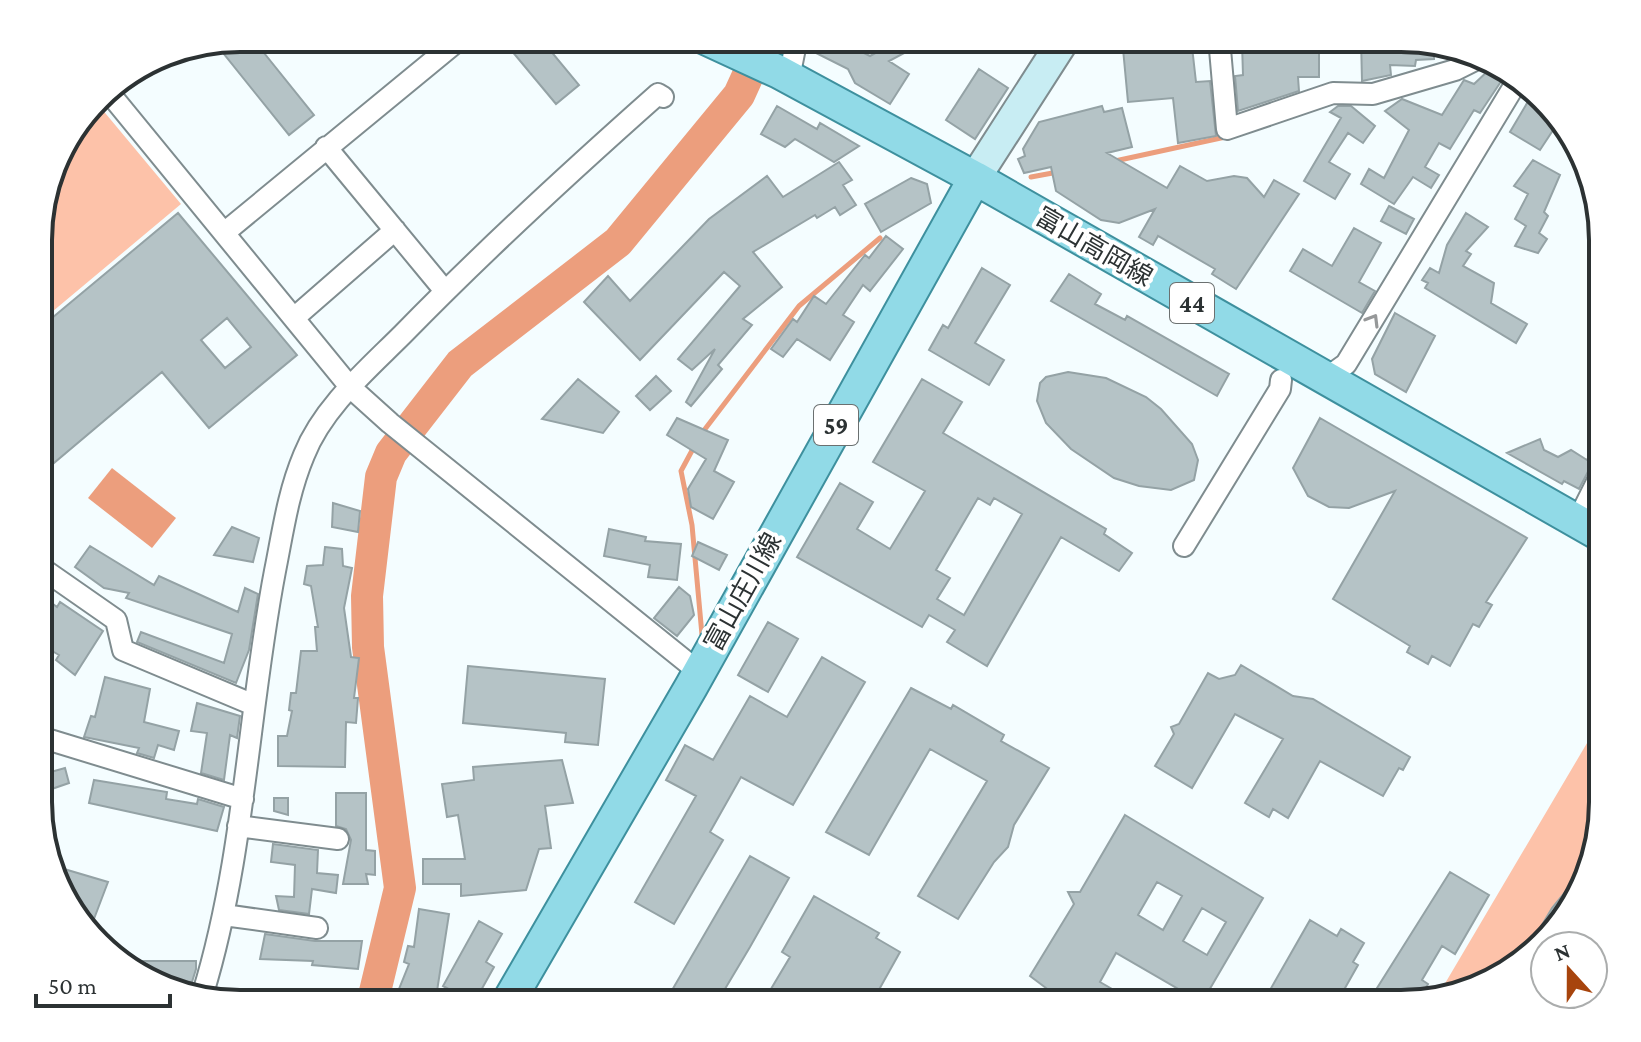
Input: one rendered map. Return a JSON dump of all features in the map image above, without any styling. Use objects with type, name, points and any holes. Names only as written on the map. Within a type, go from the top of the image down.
[{"type":"main road","name":"富山高岡線","points":[[736,52],[975,178],[1589,528]]},
{"type":"main road","name":"富山庄川線","points":[[515,990],[699,672],[975,178]]},
{"type":"street","points":[[224,233],[444,52]]},
{"type":"street","points":[[784,75],[792,52]]},
{"type":"street","points":[[975,178],[1056,52]]},
{"type":"street","points":[[1220,52],[1227,129],[1333,93],[1373,94],[1467,64]]},
{"type":"street","points":[[1325,379],[1346,364],[1512,89]]},
{"type":"street","points":[[205,986],[224,915],[283,517],[305,452],[350,387],[445,291],[541,197],[658,94],[663,97]]},
{"type":"street","points":[[115,100],[350,387],[390,423],[699,672]]},
{"type":"street","points":[[326,147],[445,291]]},
{"type":"street","points":[[294,318],[395,230]]},
{"type":"street","points":[[1184,546],[1280,389],[1281,380]]},
{"type":"street","points":[[52,575],[116,620],[123,650],[254,705]]},
{"type":"street","points":[[52,741],[243,799]]},
{"type":"street","points":[[238,826],[338,839]]},
{"type":"street","points":[[224,915],[317,928]]},
{"type":"shaded area","points":[[104,111],[181,204],[52,312],[52,240],[58,191],[71,157]]},
{"type":"shaded area","points":[[112,468],[176,518],[152,548],[88,498]]},
{"type":"shaded area","points":[[1589,740],[1589,815],[1579,863],[1570,885],[1542,926],[1538,930],[1529,930],[1529,939],[1516,951],[1462,980],[1444,984]]},
{"type":"building","points":[[263,52],[314,115],[289,135],[223,53]]},
{"type":"building","points":[[513,52],[552,52],[579,85],[556,104]]},
{"type":"building","points":[[814,52],[862,52],[870,56],[877,52],[906,52],[889,61],[909,74],[890,104],[855,83],[848,69]]},
{"type":"building","points":[[1123,52],[1193,52],[1196,82],[1210,81],[1216,136],[1178,143],[1173,98],[1128,102]]},
{"type":"building","points":[[1242,52],[1319,52],[1319,77],[1298,77],[1299,91],[1238,111],[1235,76],[1243,75]]},
{"type":"building","points":[[1361,52],[1434,55],[1434,59],[1416,60],[1415,66],[1390,65],[1391,75],[1362,81]]},
{"type":"building","points":[[979,69],[1008,88],[975,139],[946,120]]},
{"type":"building","points":[[1486,72],[1501,81],[1480,113],[1474,110],[1450,149],[1439,143],[1425,167],[1439,175],[1431,188],[1413,177],[1394,204],[1361,184],[1369,169],[1384,178],[1409,130],[1385,111],[1402,99],[1442,115],[1464,80],[1474,84]]},
{"type":"building","points":[[1528,102],[1553,130],[1540,150],[1510,132]]},
{"type":"building","points":[[777,106],[817,129],[820,123],[859,146],[834,162],[795,139],[785,147],[761,134]]},
{"type":"building","points":[[1102,106],[1104,112],[1122,108],[1132,147],[1107,153],[1167,188],[1180,166],[1207,181],[1234,176],[1247,178],[1264,197],[1274,180],[1299,194],[1236,289],[1212,274],[1215,269],[1158,236],[1153,245],[1139,237],[1155,209],[1119,223],[1101,220],[1056,191],[1051,167],[1024,173],[1018,159],[1025,156],[1023,149],[1039,122]]},
{"type":"building","points":[[1338,106],[1351,106],[1375,126],[1363,143],[1348,133],[1329,162],[1350,174],[1335,199],[1304,181],[1341,118],[1330,112]]},
{"type":"building","points":[[1533,160],[1560,175],[1544,212],[1548,216],[1539,233],[1547,239],[1538,253],[1515,246],[1526,226],[1515,219],[1528,194],[1514,186]]},
{"type":"building","points":[[839,162],[852,180],[843,185],[856,205],[840,215],[835,207],[817,218],[815,215],[753,252],[782,287],[743,319],[752,325],[718,365],[722,369],[691,406],[686,402],[715,349],[692,370],[678,359],[740,286],[724,272],[640,360],[584,302],[608,276],[630,301],[709,219],[767,176],[783,197]]},
{"type":"building","points":[[911,178],[927,184],[931,203],[881,232],[865,204]]},
{"type":"building","points":[[1389,206],[1414,219],[1406,234],[1381,221]]},
{"type":"building","points":[[178,213],[297,355],[209,428],[162,372],[52,465],[52,318]],"holes":[[[227,318],[251,347],[225,368],[201,340]]]},
{"type":"building","points":[[1466,213],[1488,227],[1466,251],[1471,254],[1463,266],[1494,283],[1491,303],[1527,324],[1516,343],[1425,288],[1428,283],[1422,280],[1430,268],[1439,273],[1447,245]]},
{"type":"building","points":[[1354,228],[1381,243],[1359,282],[1375,291],[1362,313],[1290,271],[1303,249],[1332,266]]},
{"type":"building","points":[[886,236],[903,249],[870,291],[863,285],[843,315],[854,322],[830,360],[797,339],[783,357],[771,349],[793,319],[797,322],[814,296],[826,304],[865,255],[869,258]]},
{"type":"building","points":[[982,268],[1010,285],[975,343],[1004,360],[989,385],[929,350],[943,325],[948,328]]},
{"type":"building","points":[[1069,274],[1101,294],[1095,304],[1125,320],[1127,316],[1229,374],[1217,396],[1051,301]]},
{"type":"building","points":[[1395,313],[1435,336],[1406,392],[1375,374],[1372,359]]},
{"type":"building","points":[[1068,372],[1106,378],[1146,397],[1161,409],[1192,444],[1198,460],[1194,480],[1171,490],[1139,486],[1114,478],[1071,449],[1046,423],[1037,401],[1040,383],[1046,377]]},
{"type":"building","points":[[656,376],[671,391],[650,410],[636,396]]},
{"type":"building","points":[[578,379],[619,412],[603,433],[542,419]]},
{"type":"building","points":[[922,379],[962,402],[943,433],[1106,529],[1104,534],[1132,553],[1119,571],[1061,537],[987,666],[947,642],[955,630],[929,615],[922,627],[797,557],[840,483],[873,502],[857,529],[890,549],[925,491],[873,462]],"holes":[[[978,498],[990,505],[994,498],[1022,514],[964,615],[937,599],[950,578],[936,570]]]},
{"type":"building","points":[[677,418],[728,440],[714,471],[734,482],[713,519],[691,507],[688,489],[706,459],[667,435]]},
{"type":"building","points":[[1320,418],[1527,538],[1486,602],[1492,605],[1479,627],[1473,624],[1450,666],[1432,656],[1428,664],[1407,652],[1410,646],[1333,599],[1395,491],[1349,508],[1329,507],[1308,496],[1293,468]]},
{"type":"building","points":[[1540,439],[1544,450],[1558,457],[1571,450],[1587,460],[1589,457],[1589,470],[1579,489],[1564,481],[1562,484],[1507,453]]},
{"type":"building","points":[[333,503],[360,511],[358,532],[332,527]]},
{"type":"building","points":[[232,527],[259,538],[253,562],[214,555]]},
{"type":"building","points":[[609,529],[646,537],[645,541],[681,544],[677,580],[648,577],[650,565],[604,556]]},
{"type":"building","points":[[698,542],[727,555],[719,570],[692,556]]},
{"type":"building","points":[[90,546],[154,585],[159,576],[238,612],[245,588],[258,594],[249,650],[236,683],[137,642],[141,632],[224,663],[232,634],[126,598],[129,593],[104,588],[75,567]]},
{"type":"building","points":[[325,547],[342,549],[343,566],[352,568],[344,608],[351,657],[359,658],[354,698],[358,698],[356,723],[346,722],[345,767],[278,766],[278,736],[287,736],[292,711],[289,710],[291,693],[296,693],[301,651],[317,651],[315,627],[318,627],[311,586],[304,584],[307,566],[323,565]]},
{"type":"building","points":[[679,587],[690,596],[694,615],[677,636],[654,618]]},
{"type":"building","points":[[60,602],[103,631],[75,675],[56,660],[59,655],[52,651],[52,603],[57,607]]},
{"type":"building","points":[[768,622],[798,639],[768,692],[738,675]]},
{"type":"building","points":[[822,657],[865,682],[793,805],[741,777],[710,832],[723,840],[674,924],[635,902],[696,796],[666,780],[685,745],[713,760],[750,696],[787,717]]},
{"type":"building","points":[[1241,665],[1293,696],[1313,699],[1410,757],[1403,770],[1399,768],[1383,796],[1320,761],[1288,818],[1273,809],[1269,817],[1245,803],[1283,739],[1235,714],[1192,788],[1155,766],[1174,734],[1171,727],[1179,724],[1208,673],[1219,679],[1235,675]]},
{"type":"building","points":[[468,666],[605,679],[598,745],[565,742],[566,733],[463,723]]},
{"type":"building","points":[[105,677],[150,689],[144,722],[179,731],[174,750],[158,745],[154,758],[137,753],[139,748],[84,737],[91,716],[95,717]]},
{"type":"building","points":[[911,688],[951,709],[953,705],[1004,735],[1001,741],[1049,768],[1014,825],[1008,847],[994,862],[958,919],[918,896],[987,781],[930,749],[869,855],[826,832]]},
{"type":"building","points":[[197,703],[240,716],[237,738],[230,735],[224,780],[201,773],[207,733],[191,731]]},
{"type":"building","points":[[562,760],[573,803],[545,806],[551,848],[539,849],[526,890],[461,896],[461,884],[423,884],[423,859],[465,859],[458,815],[447,817],[442,784],[474,780],[473,767]]},
{"type":"building","points":[[65,768],[69,783],[52,789],[52,772]]},
{"type":"building","points":[[94,780],[167,792],[166,799],[197,804],[198,799],[224,807],[217,831],[89,803]]},
{"type":"building","points":[[336,793],[366,793],[366,850],[375,851],[375,875],[366,874],[368,884],[343,884],[351,840],[346,829],[336,826]]},
{"type":"building","points":[[274,798],[288,798],[288,815],[274,811]]},
{"type":"building","points":[[1125,815],[1263,898],[1209,990],[1180,990],[1116,953],[1100,982],[1114,990],[1039,990],[1046,988],[1030,976],[1074,904],[1068,892],[1080,892]],"holes":[[[1157,882],[1182,896],[1163,930],[1138,915]],[[1202,908],[1226,922],[1207,955],[1183,941]]]},
{"type":"building","points":[[273,844],[318,850],[317,873],[338,875],[336,893],[312,889],[309,914],[279,910],[276,896],[294,897],[295,865],[271,862]]},
{"type":"building","points":[[750,856],[789,878],[724,990],[672,990]]},
{"type":"building","points":[[64,869],[108,882],[94,919],[77,896]]},
{"type":"building","points":[[1450,872],[1489,895],[1455,954],[1442,946],[1422,980],[1428,984],[1426,988],[1376,990]]},
{"type":"building","points":[[1568,889],[1557,907],[1540,928],[1552,908]]},
{"type":"building","points":[[814,896],[879,933],[876,938],[900,952],[879,990],[770,990],[790,957],[782,952]]},
{"type":"building","points":[[419,909],[449,914],[437,990],[399,990],[409,964],[404,962],[408,946],[414,947]]},
{"type":"building","points":[[1310,920],[1337,936],[1341,929],[1364,943],[1353,962],[1358,965],[1344,990],[1270,990]]},
{"type":"building","points":[[479,921],[502,934],[486,962],[494,967],[481,990],[450,990],[443,986]]},
{"type":"building","points":[[265,934],[315,941],[362,941],[358,969],[312,965],[313,961],[260,959]]},
{"type":"building","points":[[140,961],[196,961],[192,982],[179,980]]},
{"type":"waterway","points":[[375,990],[400,888],[368,647],[367,596],[381,477],[391,453],[460,364],[618,242],[739,95],[759,52]]},
{"type":"waterway","points":[[860,56],[866,52]]},
{"type":"waterway","points":[[1115,161],[1230,136]]},
{"type":"waterway","points":[[1031,177],[1058,172]]},
{"type":"waterway","points":[[702,433],[799,306],[880,238]]},
{"type":"waterway","points":[[695,445],[681,471],[692,525],[702,635]]}]
